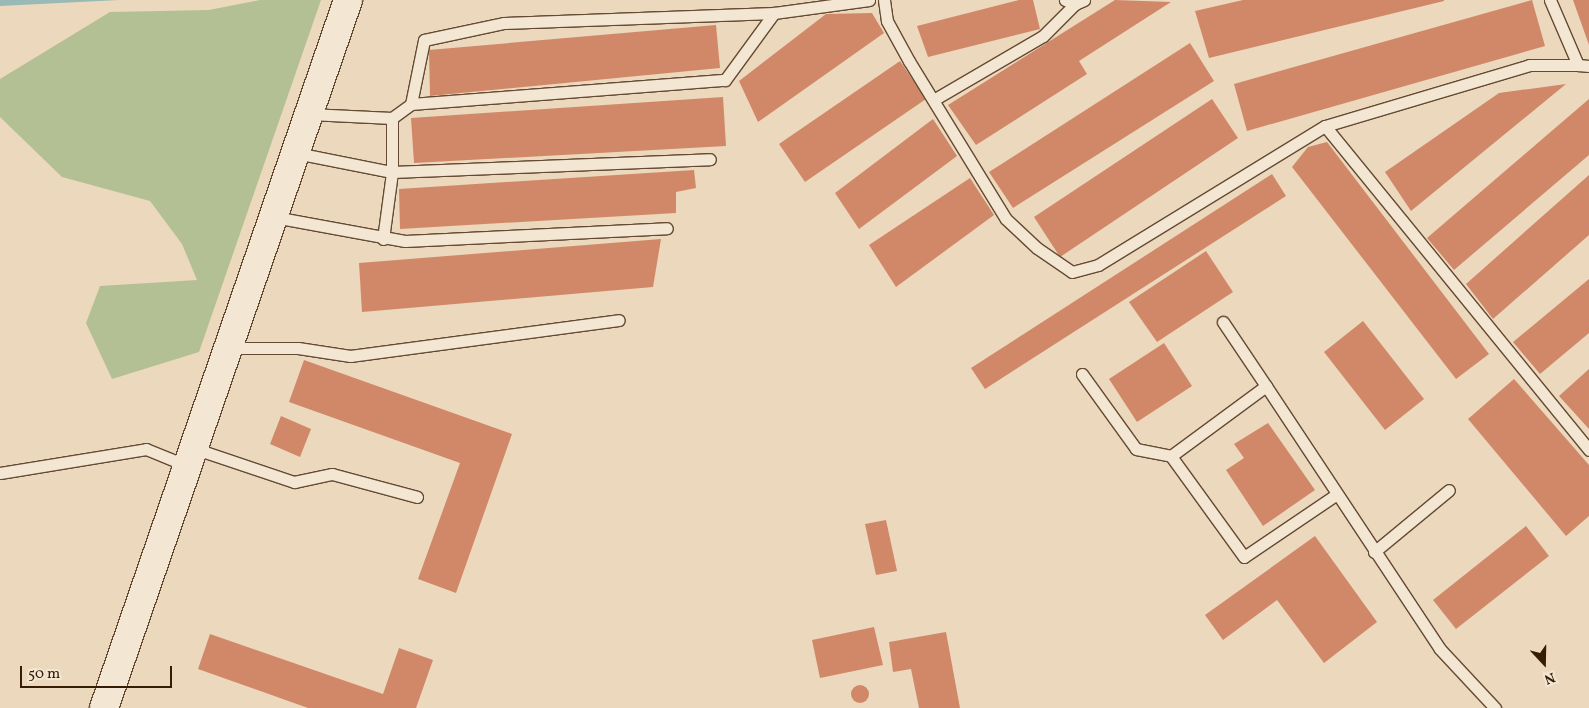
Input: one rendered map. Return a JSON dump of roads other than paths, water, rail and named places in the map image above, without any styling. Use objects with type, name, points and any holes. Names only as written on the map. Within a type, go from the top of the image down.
[{"type":"main road","points":[[104,708],[188,456],[348,0]]},
{"type":"lane","points":[[412,104],[424,40],[504,24],[774,13],[869,0]]},
{"type":"lane","points":[[884,0],[887,21],[1006,220],[1037,248],[1072,272],[1098,266],[1325,126],[1529,65],[1583,65],[1550,0]]},
{"type":"lane","points":[[935,99],[1043,36],[1075,1]]},
{"type":"lane","points":[[308,114],[392,118],[412,104],[725,80],[774,13]]},
{"type":"lane","points":[[383,239],[392,172],[392,118]]},
{"type":"lane","points":[[1325,126],[1589,450]]},
{"type":"lane","points":[[294,152],[392,172],[710,159]]},
{"type":"lane","points":[[272,217],[405,242],[668,228]]},
{"type":"lane","points":[[226,348],[298,348],[350,356],[619,320]]},
{"type":"lane","points":[[1223,322],[1440,649],[1495,708]]},
{"type":"lane","points":[[1082,374],[1136,449],[1171,456],[1244,557],[1337,494]]},
{"type":"lane","points":[[1171,456],[1266,386]]},
{"type":"lane","points":[[0,473],[146,448],[188,456],[294,482],[332,474],[417,497]]},
{"type":"lane","points":[[1374,552],[1449,490]]},
{"type":"water","points":[[0,0],[119,0],[0,6]]}]
